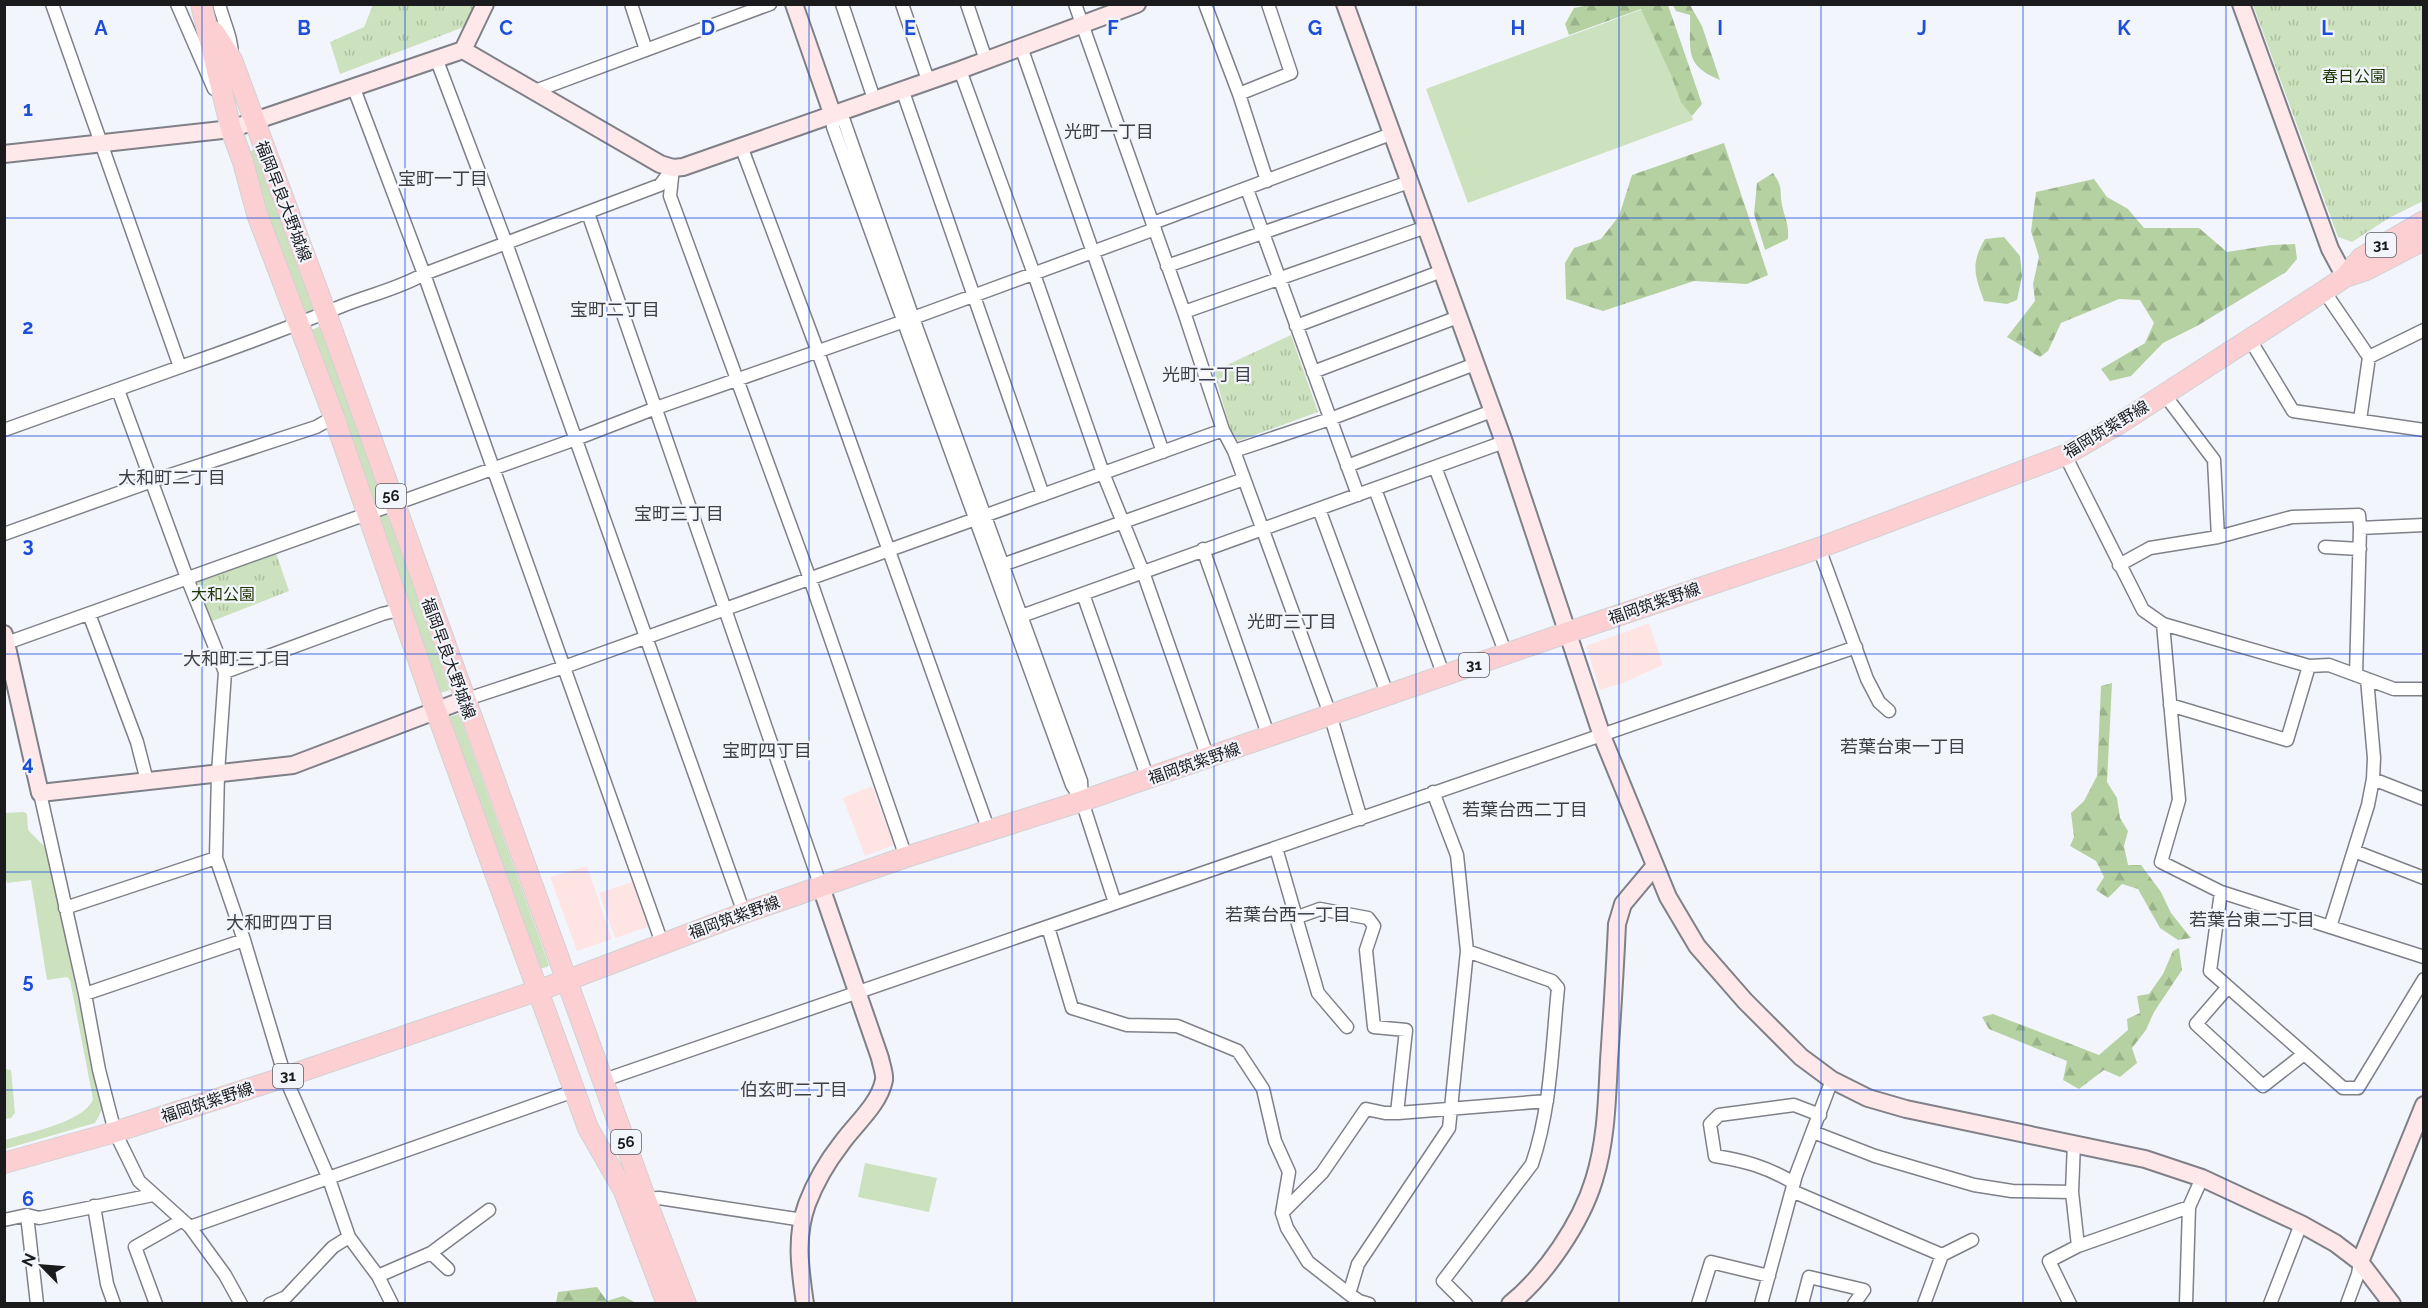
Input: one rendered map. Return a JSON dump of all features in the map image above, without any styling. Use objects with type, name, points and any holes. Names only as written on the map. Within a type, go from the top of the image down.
[{"type":"main road","name":"福岡早良大野城線","points":[[208,8],[231,129],[243,162],[257,214],[334,417],[436,711],[539,988],[574,1091],[588,1128],[624,1191],[667,1304]]},
{"type":"main road","name":"福岡早良大野城線","points":[[208,8],[219,42],[232,60],[326,313],[464,700],[686,1304]]},
{"type":"main road","name":"福岡筑紫野線","points":[[2345,277],[2361,258],[2424,221]]},
{"type":"main road","name":"福岡筑紫野線","points":[[4,1163],[115,1132],[285,1077],[539,988],[568,980],[744,913],[906,857],[1148,779],[1330,714],[1820,548],[2065,455],[2117,425],[2345,277],[2366,270],[2424,240]]},
{"type":"street","points":[[52,4],[180,367]]},
{"type":"street","points":[[177,4],[231,129]]},
{"type":"street","points":[[463,50],[484,4]]},
{"type":"street","points":[[631,4],[646,50]]},
{"type":"street","points":[[535,91],[770,4]]},
{"type":"street","points":[[794,4],[832,113],[844,122],[909,320],[979,518],[1081,781],[1082,801],[1115,903]]},
{"type":"street","points":[[842,4],[874,99]]},
{"type":"street","points":[[902,4],[928,80]]},
{"type":"street","points":[[967,4],[986,60]]},
{"type":"street","points":[[1075,4],[1184,312],[1223,430],[1234,451],[1330,714],[1361,819]]},
{"type":"street","points":[[4,154],[231,129],[463,50],[660,164],[673,168],[683,167],[960,70],[1137,4]]},
{"type":"street","points":[[1205,4],[1239,94],[1267,182]]},
{"type":"street","points":[[1239,94],[1291,73],[1268,4]]},
{"type":"street","points":[[1345,4],[1504,442],[1602,736],[1654,867],[1668,897],[1697,946],[1753,1009],[1801,1057],[1832,1080],[1868,1098],[1906,1109],[2145,1159],[2202,1178],[2301,1224],[2335,1243],[2360,1262],[2392,1304]]},
{"type":"street","points":[[2241,4],[2330,249],[2345,277]]},
{"type":"street","points":[[1021,47],[1095,252],[1163,452]]},
{"type":"street","points":[[436,58],[506,243],[744,913]]},
{"type":"street","points":[[960,70],[1103,473],[1125,522],[1208,758]]},
{"type":"street","points":[[353,86],[424,274],[662,943]]},
{"type":"street","points":[[902,89],[1043,495]]},
{"type":"street","points":[[242,1304],[225,1275],[185,1224],[139,1181],[115,1132],[99,1070],[85,994],[5,638],[15,640],[89,614],[576,439],[656,408],[909,320],[1095,252],[1247,189],[1392,135]]},
{"type":"street","points":[[741,146],[818,352],[989,831]]},
{"type":"street","points":[[4,430],[299,324],[660,185],[673,168]]},
{"type":"street","points":[[673,168],[670,196],[739,380],[906,857]]},
{"type":"street","points":[[1167,266],[1409,182]]},
{"type":"street","points":[[1247,189],[1358,495]]},
{"type":"street","points":[[588,213],[726,609],[855,992],[880,1058],[885,1079],[875,1101],[840,1144],[820,1175],[807,1204],[799,1234],[800,1267],[805,1304]]},
{"type":"street","points":[[1184,312],[1426,226]]},
{"type":"street","points":[[1296,326],[1442,271]]},
{"type":"street","points":[[2324,291],[2369,357],[2360,420]]},
{"type":"street","points":[[1313,372],[1458,317]]},
{"type":"street","points":[[2369,357],[2424,330]]},
{"type":"street","points":[[2250,338],[2293,411],[2424,430]]},
{"type":"street","points":[[1234,451],[1330,419],[1475,364]]},
{"type":"street","points":[[118,390],[187,578],[225,672],[218,774],[216,858],[244,940],[285,1077],[329,1179],[349,1237],[378,1276],[392,1304]]},
{"type":"street","points":[[2164,394],[2214,460],[2218,537]]},
{"type":"street","points":[[1347,465],[1492,411]]},
{"type":"street","points":[[4,534],[152,481],[316,427],[334,417]]},
{"type":"street","points":[[40,793],[293,765],[464,700],[647,638],[1223,430]]},
{"type":"street","points":[[1017,618],[1504,442]]},
{"type":"street","points":[[2065,455],[2143,610],[2163,624],[2309,666],[2329,665],[2394,689],[2424,689]]},
{"type":"street","points":[[1435,467],[1506,654]]},
{"type":"street","points":[[1002,565],[1244,479]]},
{"type":"street","points":[[1375,489],[1444,676]]},
{"type":"street","points":[[1319,508],[1388,696]]},
{"type":"street","points":[[2119,565],[2150,548],[2218,537],[2292,517],[2359,515],[2362,677],[2374,758],[2373,779],[2368,805],[2330,927]]},
{"type":"street","points":[[979,518],[1002,565],[1017,618]]},
{"type":"street","points":[[2360,528],[2424,525]]},
{"type":"street","points":[[1820,548],[1867,679],[1879,702],[1888,711]]},
{"type":"street","points":[[2325,548],[2360,549]]},
{"type":"street","points":[[1203,549],[1269,737]]},
{"type":"street","points":[[1083,594],[1148,779]]},
{"type":"street","points":[[225,672],[382,614],[402,609]]},
{"type":"street","points":[[89,614],[136,742],[147,781]]},
{"type":"street","points":[[2163,624],[2179,800],[2161,862],[2221,892],[2424,957]]},
{"type":"street","points":[[604,1080],[1856,647]]},
{"type":"street","points":[[2169,705],[2287,740],[2309,666]]},
{"type":"street","points":[[2373,779],[2424,799]]},
{"type":"street","points":[[1349,1294],[1359,1264],[1449,1128],[1467,951],[1457,855],[1433,792]]},
{"type":"street","points":[[1276,848],[1318,993],[1347,1027]]},
{"type":"street","points":[[2354,851],[2424,878]]},
{"type":"street","points":[[65,908],[216,858]]},
{"type":"street","points":[[1510,1304],[1526,1291],[1554,1258],[1594,1180],[1606,1119],[1617,924],[1623,904],[1654,867]]},
{"type":"street","points":[[2221,892],[2210,971],[2343,1088],[2358,1088],[2424,980]]},
{"type":"street","points":[[1295,918],[1320,909],[1368,918],[1374,926],[1366,950],[1374,1027],[1406,1030],[1397,1113]]},
{"type":"street","points":[[1048,927],[1072,1008],[1127,1025],[1177,1026],[1238,1051],[1263,1089],[1275,1141],[1289,1172],[1282,1213],[1287,1228],[1308,1262],[1349,1294],[1369,1304]]},
{"type":"street","points":[[85,994],[244,940]]},
{"type":"street","points":[[1466,1304],[1443,1281],[1533,1164],[1540,1141],[1547,1101],[1558,988],[1552,981],[1467,951]]},
{"type":"street","points":[[2228,987],[2196,1024],[2263,1086],[2304,1054]]},
{"type":"street","points":[[1761,1304],[1793,1187],[1832,1080]]},
{"type":"street","points":[[156,1304],[135,1247],[185,1224],[329,1179],[574,1091]]},
{"type":"street","points":[[1282,1213],[1322,1173],[1366,1109],[1397,1113],[1547,1101]]},
{"type":"street","points":[[1820,1115],[1794,1105],[1719,1115],[1710,1124],[1715,1156],[1748,1161],[1775,1172],[1793,1187],[1942,1254]]},
{"type":"street","points":[[2347,1304],[2360,1262],[2424,1105]]},
{"type":"street","points":[[1813,1132],[1875,1156],[1974,1185],[2012,1191],[2072,1192]]},
{"type":"street","points":[[2074,1143],[2072,1192],[2078,1246]]},
{"type":"street","points":[[2186,1304],[2189,1206],[2202,1178]]},
{"type":"street","points":[[624,1191],[646,1200],[658,1198],[803,1220]]},
{"type":"street","points":[[4,1220],[27,1215],[39,1218],[153,1195]]},
{"type":"street","points":[[638,1227],[640,1211],[646,1200]]},
{"type":"street","points":[[94,1206],[107,1284],[114,1304]]},
{"type":"street","points":[[2070,1304],[2049,1261],[2078,1246],[2189,1206]]},
{"type":"street","points":[[378,1276],[431,1253],[489,1210]]},
{"type":"street","points":[[27,1215],[37,1304]]},
{"type":"street","points":[[2270,1304],[2301,1224]]},
{"type":"street","points":[[270,1304],[286,1298],[333,1247],[349,1237]]},
{"type":"street","points":[[1924,1304],[1942,1254],[1972,1240]]},
{"type":"street","points":[[431,1253],[447,1269]]},
{"type":"street","points":[[1698,1304],[1711,1262],[1769,1276]]},
{"type":"street","points":[[1802,1304],[1809,1277],[1864,1290],[1854,1304]]},
{"type":"shaded area","points":[[1649,623],[1663,665],[1623,683],[1600,690],[1586,646]]},
{"type":"shaded area","points":[[872,786],[894,845],[865,856],[843,798]]},
{"type":"shaded area","points":[[587,866],[612,939],[577,951],[550,877]]},
{"type":"shaded area","points":[[635,881],[651,926],[615,938],[599,893]]},
{"type":"green space","points":[[373,5],[476,5],[464,27],[340,74],[330,42],[364,27]]},
{"type":"green space","points":[[1589,5],[1668,5],[1702,104],[1692,116],[1681,102],[1641,9],[1569,35],[1565,24],[1574,8]]},
{"type":"green space","points":[[1673,5],[1690,5],[1702,26],[1720,80],[1708,74],[1695,62],[1690,47],[1690,15],[1676,11]]},
{"type":"green space","name":"春日公園","points":[[2253,5],[2423,5],[2423,201],[2389,218],[2352,242],[2338,237]]},
{"type":"green space","points":[[1651,6],[1693,120],[1468,203],[1426,89]]},
{"type":"green space","points":[[1724,143],[1768,275],[1747,284],[1694,281],[1603,311],[1566,299],[1565,263],[1574,248],[1601,239],[1619,216],[1632,175]]},
{"type":"green space","points":[[253,149],[256,151],[317,314],[306,318],[266,213],[250,153]]},
{"type":"green space","points":[[1773,173],[1780,186],[1788,239],[1765,250],[1754,214],[1757,183]]},
{"type":"green space","points":[[2094,179],[2107,197],[2128,209],[2144,228],[2199,228],[2227,252],[2271,245],[2295,244],[2297,259],[2286,272],[2197,326],[2163,343],[2131,376],[2110,381],[2101,369],[2145,343],[2154,323],[2140,300],[2119,299],[2061,323],[2048,351],[2040,357],[2007,337],[2035,301],[2033,284],[2039,257],[2031,231],[2036,192]]},
{"type":"green space","points":[[2004,237],[2020,256],[2022,276],[2017,300],[2007,304],[1984,301],[1976,270],[1977,256],[1985,239]]},
{"type":"green space","points":[[321,326],[383,501],[373,505],[311,330]]},
{"type":"green space","points":[[1291,335],[1318,412],[1238,441],[1230,428],[1214,371]]},
{"type":"green space","points":[[388,514],[450,690],[440,693],[377,517]]},
{"type":"green space","name":"大和公園","points":[[276,553],[289,591],[210,622],[194,581]]},
{"type":"green space","points":[[2112,683],[2107,782],[2117,798],[2120,818],[2128,831],[2124,846],[2128,865],[2141,865],[2161,892],[2171,913],[2191,938],[2178,940],[2160,928],[2138,889],[2122,884],[2108,898],[2096,890],[2104,877],[2096,861],[2070,846],[2074,837],[2071,813],[2084,801],[2097,776],[2101,686]]},
{"type":"green space","points":[[459,714],[549,965],[547,967],[538,969],[449,717]]},
{"type":"green space","points":[[24,812],[27,814],[28,830],[46,848],[102,1110],[95,1123],[5,1149],[5,1140],[67,1120],[88,1107],[93,1099],[70,980],[67,977],[47,980],[31,880],[7,883],[4,872],[5,813]]},
{"type":"green space","points":[[2179,948],[2182,970],[2154,1012],[2146,1030],[2132,1048],[2137,1063],[2120,1077],[2104,1070],[2079,1089],[2063,1080],[2067,1061],[1989,1029],[1982,1017],[1993,1014],[2099,1055],[2128,1030],[2127,1019],[2140,1013],[2137,996],[2149,994],[2163,974],[2173,951]]},
{"type":"green space","points":[[5,1069],[11,1070],[15,1113],[11,1118],[5,1119]]},
{"type":"green space","points":[[865,1163],[937,1178],[929,1212],[858,1197]]},
{"type":"green space","points":[[597,1287],[607,1301],[623,1296],[636,1303],[556,1303],[558,1292]]},
{"type":"district","name":"光町一丁目","points":[[1109,132]]},
{"type":"district","name":"宝町一丁目","points":[[443,179]]},
{"type":"district","name":"宝町二丁目","points":[[615,310]]},
{"type":"district","name":"光町二丁目","points":[[1207,375]]},
{"type":"district","name":"大和町二丁目","points":[[172,478]]},
{"type":"district","name":"宝町三丁目","points":[[679,514]]},
{"type":"district","name":"光町三丁目","points":[[1292,622]]},
{"type":"district","name":"大和町三丁目","points":[[237,659]]},
{"type":"district","name":"若葉台東一丁目","points":[[1903,747]]},
{"type":"district","name":"宝町四丁目","points":[[767,751]]},
{"type":"district","name":"若葉台西二丁目","points":[[1525,810]]},
{"type":"district","name":"若葉台西一丁目","points":[[1288,915]]},
{"type":"district","name":"若葉台東二丁目","points":[[2252,920]]},
{"type":"district","name":"大和町四丁目","points":[[280,923]]},
{"type":"district","name":"伯玄町二丁目","points":[[794,1090]]}]
